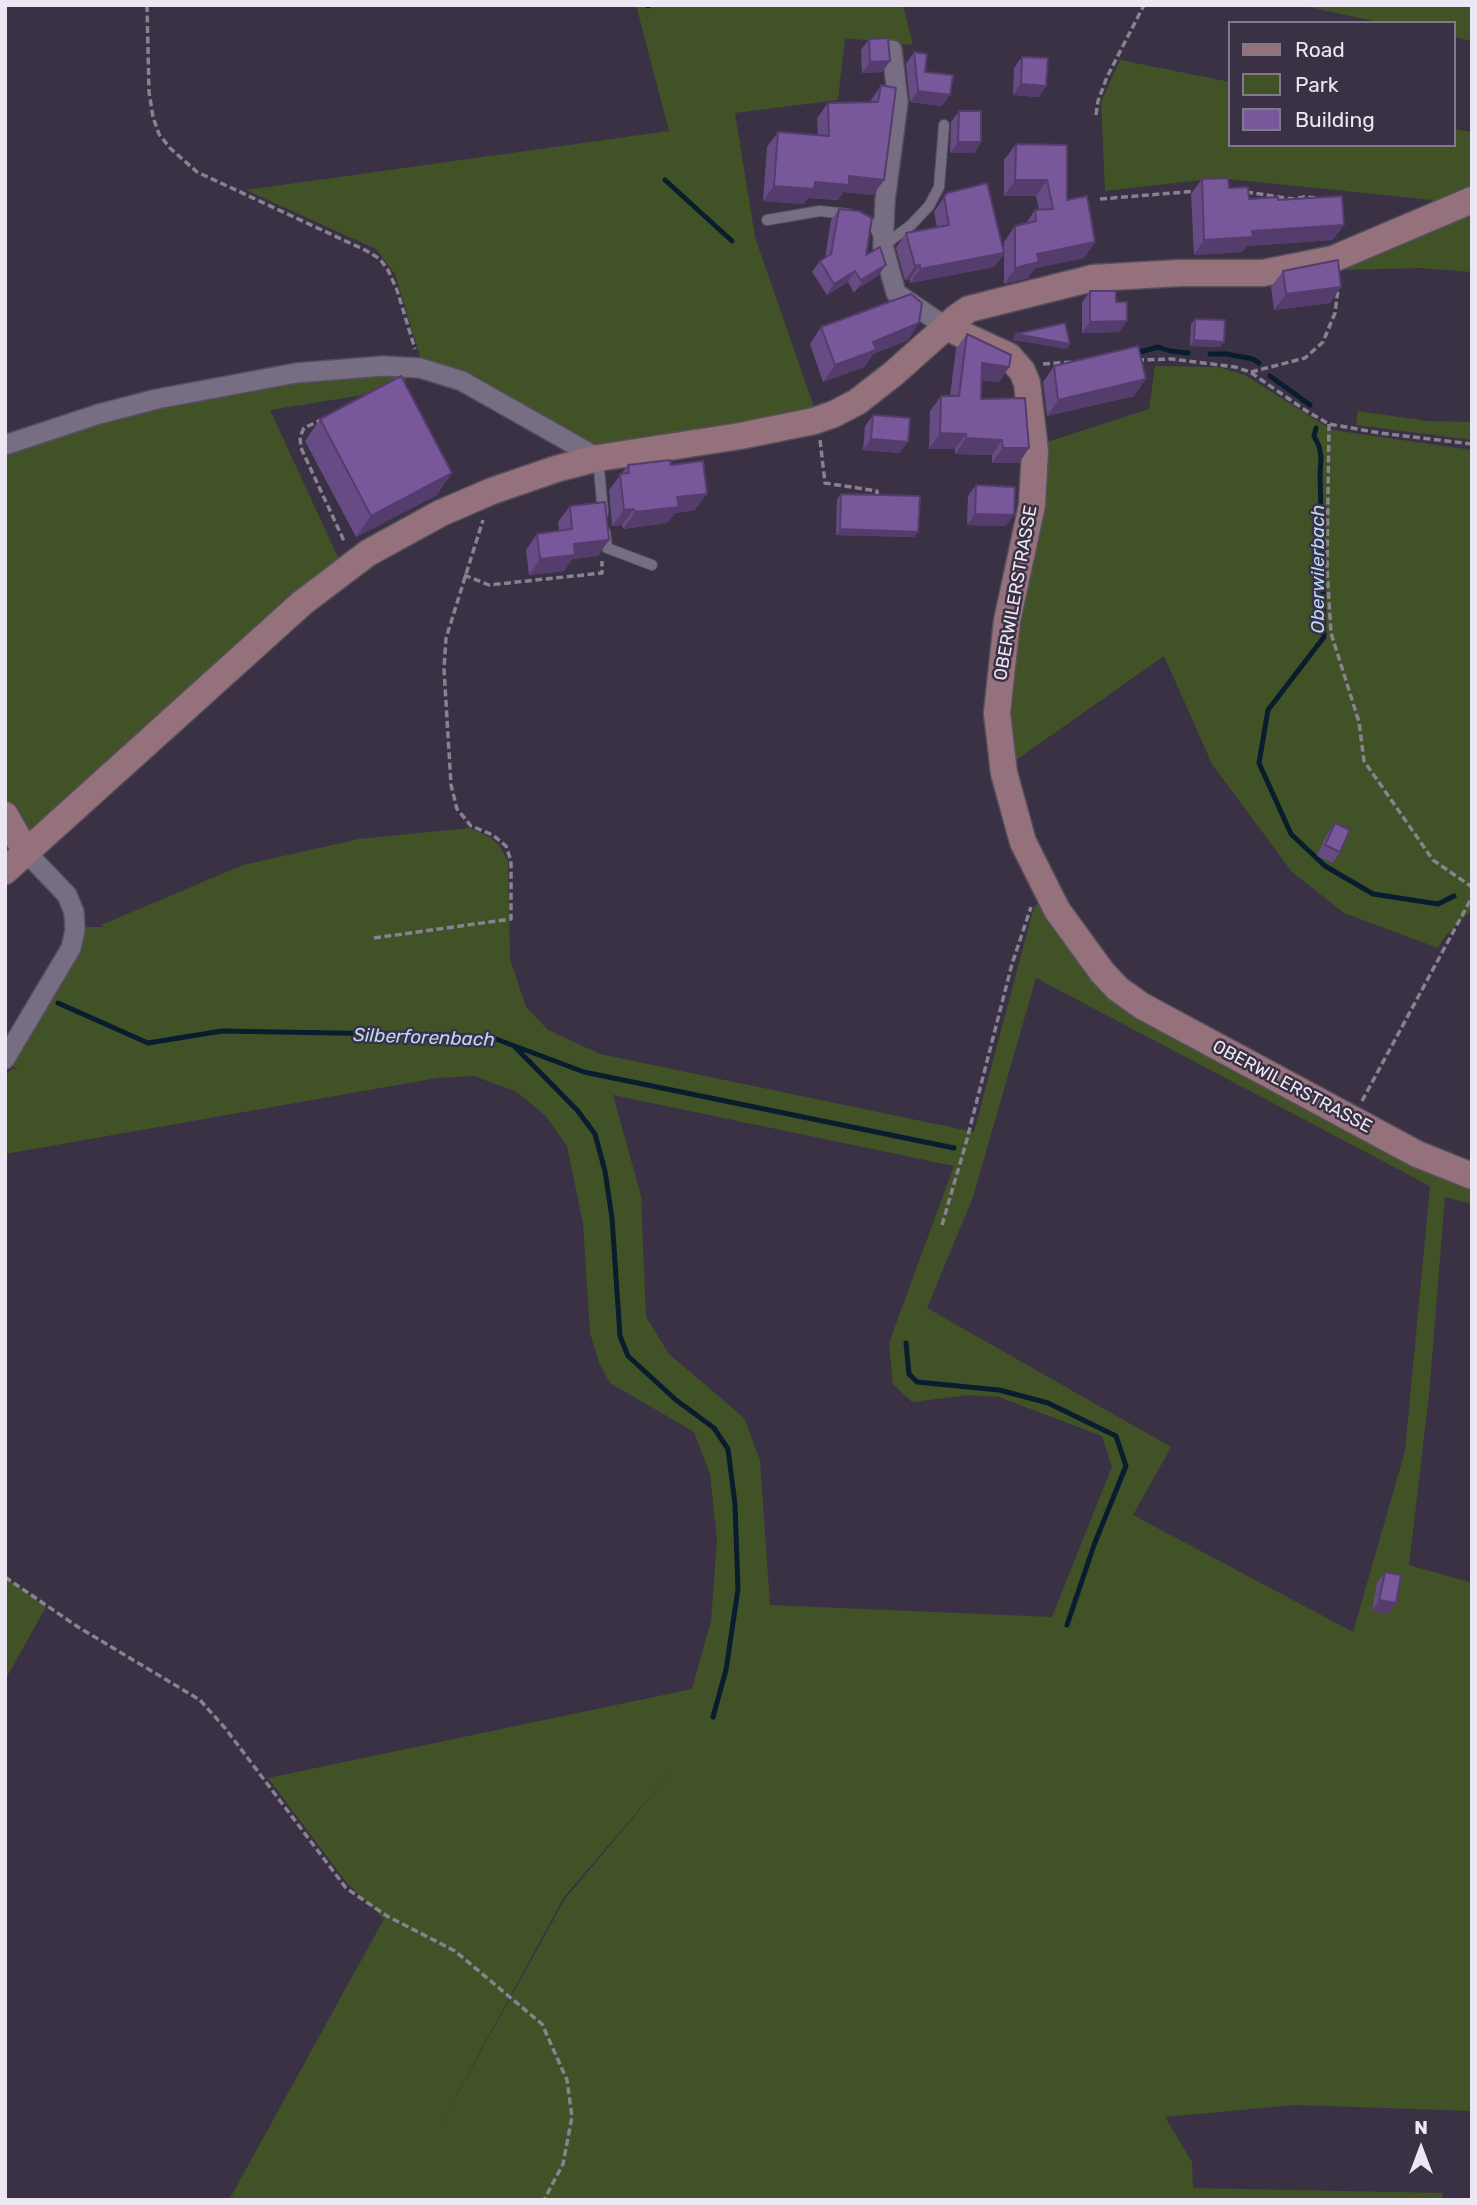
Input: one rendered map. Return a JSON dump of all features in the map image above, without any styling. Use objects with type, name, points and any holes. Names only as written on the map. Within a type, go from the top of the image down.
[{"type":"street","points":[[892,50],[898,102],[885,201],[883,246],[896,293],[946,327],[1009,356],[1020,367]]},
{"type":"street","points":[[5,871],[302,603],[355,563],[405,532],[492,491],[598,458],[740,436],[835,414],[893,374],[969,309],[1093,278],[1180,273],[1263,273],[1333,259],[1472,200]]},
{"type":"street","points":[[5,445],[99,414],[220,386],[296,373],[383,366],[420,368],[462,381],[598,458]]},
{"type":"street","name":"OBERWILERSTRASSE","points":[[1020,367],[1025,377],[1030,404],[1035,451],[1034,482],[1030,515],[1007,621],[997,713],[1004,773],[1012,805],[1023,842],[1045,889],[1085,951],[1118,989],[1142,1006],[1417,1154],[1472,1176]]},
{"type":"street","points":[[5,815],[26,852],[67,895],[74,912],[75,930],[71,948],[5,1059]]},
{"type":"lane","points":[[767,220],[820,211],[853,215],[874,225],[883,246],[911,225],[929,206],[939,187],[944,125]]},
{"type":"lane","points":[[598,458],[607,548],[652,565]]},
{"type":"path","points":[[147,5],[149,92],[159,134],[170,148],[197,172],[380,259],[388,270],[410,325],[420,368]]},
{"type":"path","points":[[1096,116],[1098,101],[1107,77],[1144,5]]},
{"type":"path","points":[[1100,199],[1208,190]]},
{"type":"path","points":[[1245,192],[1293,200],[1312,197],[1323,200]]},
{"type":"path","points":[[1250,372],[1305,358],[1323,342],[1335,313],[1338,286],[1333,259]]},
{"type":"path","points":[[1135,360],[1172,359],[1220,364],[1250,372],[1329,424],[1472,444]]},
{"type":"path","points":[[1020,367],[1076,362]]},
{"type":"path","points":[[328,416],[304,428],[300,437],[301,448],[355,563]]},
{"type":"path","points":[[1329,424],[1327,568],[1331,633],[1359,722],[1364,761],[1433,860],[1472,887]]},
{"type":"path","points":[[821,450],[825,483],[877,491],[877,500]]},
{"type":"path","points":[[374,938],[510,919],[511,861],[506,846],[493,835],[471,826],[457,809],[451,785],[444,669],[446,638],[492,491]]},
{"type":"path","points":[[464,575],[489,585],[602,573],[602,558],[607,548]]},
{"type":"path","points":[[942,1225],[1012,964],[1033,901],[1045,889]]},
{"type":"path","points":[[1353,1118],[1472,898]]},
{"type":"path","points":[[5,1577],[78,1627],[200,1700],[225,1728],[346,1888],[387,1916],[455,1951],[542,2024],[567,2080],[572,2117],[563,2164],[544,2200]]},
{"type":"green space","points":[[636,5],[903,5],[913,45],[845,38],[838,100],[735,113],[755,237],[816,413],[600,452],[422,363],[395,274],[376,249],[246,190],[669,131]]},
{"type":"green space","points":[[1299,5],[1472,5],[1472,41],[1456,37],[1456,21],[1374,21]]},
{"type":"green space","points":[[1120,60],[1228,82],[1228,147],[1456,147],[1456,129],[1472,132],[1472,193],[1432,210],[1432,200],[1219,178],[1105,191],[1101,102]]},
{"type":"green space","points":[[1472,205],[1472,272],[1420,268],[1341,270]]},
{"type":"green space","points":[[1155,366],[1218,367],[1245,375],[1332,430],[1472,450],[1472,910],[1446,935],[1438,948],[1344,913],[1292,872],[1212,764],[1164,656],[1009,765],[1004,713],[1044,443],[1149,409]]},
{"type":"green space","points":[[410,373],[400,389],[270,410],[341,564],[28,841],[5,797],[5,451],[102,417],[296,378]]},
{"type":"green space","points":[[1358,411],[1427,421],[1472,422],[1472,440],[1356,425]]},
{"type":"green space","points":[[470,828],[499,845],[508,861],[510,959],[526,1007],[548,1030],[600,1054],[974,1132],[1034,907],[1044,899],[1081,962],[1472,1182],[1472,1204],[1445,1197],[1429,1395],[1409,1565],[1472,1583],[1472,2111],[1296,2105],[1165,2117],[1192,2162],[1193,2188],[1443,2193],[1442,2200],[229,2200],[384,1919],[347,1883],[268,1778],[692,1689],[711,1621],[717,1540],[710,1474],[694,1432],[610,1383],[599,1363],[590,1333],[583,1223],[567,1146],[546,1116],[517,1092],[474,1076],[437,1078],[5,1154],[5,1076],[13,1068],[20,1071],[8,1063],[49,1003],[86,927],[104,927],[101,925],[243,865],[359,839]],"holes":[[[1036,978],[1430,1186],[1405,1451],[1353,1632],[1133,1515],[1171,1447],[927,1308],[973,1197]],[[613,1095],[954,1166],[889,1343],[893,1384],[912,1402],[969,1395],[999,1397],[1102,1436],[1112,1467],[1052,1617],[770,1605],[760,1460],[744,1418],[669,1354],[646,1317],[641,1196]],[[679,1763],[565,1899],[431,2142],[564,1897]]]},
{"type":"green space","points":[[5,1577],[46,1607],[5,1680]]},
{"type":"building","points":[[888,38],[890,61],[870,62],[869,39]]},
{"type":"building","points":[[914,52],[927,54],[925,72],[953,75],[950,95],[918,91]]},
{"type":"building","points":[[1022,57],[1048,58],[1046,86],[1021,84]]},
{"type":"building","points":[[881,85],[896,88],[884,180],[849,176],[849,185],[815,182],[814,189],[774,186],[778,132],[829,136],[828,103],[878,102]]},
{"type":"building","points":[[959,111],[981,111],[981,142],[958,142]]},
{"type":"building","points":[[1016,144],[1067,145],[1067,200],[1087,196],[1095,242],[1037,254],[1039,262],[1015,268],[1015,226],[1036,221],[1035,210],[1053,209],[1047,180],[1015,180]]},
{"type":"building","points":[[1228,178],[1229,188],[1248,187],[1249,199],[1342,196],[1344,225],[1252,231],[1253,237],[1204,240],[1202,179]]},
{"type":"building","points":[[987,183],[1004,253],[920,269],[920,265],[915,266],[906,233],[949,225],[944,197],[947,193]]},
{"type":"building","points":[[839,209],[859,211],[872,218],[866,255],[880,247],[886,265],[862,279],[862,282],[855,271],[834,284],[820,261],[831,254]]},
{"type":"building","points":[[1338,260],[1341,287],[1286,294],[1283,271]]},
{"type":"building","points":[[1090,291],[1116,291],[1116,302],[1127,302],[1127,321],[1090,322]]},
{"type":"building","points":[[911,294],[922,303],[919,323],[873,342],[876,350],[835,365],[821,327]]},
{"type":"building","points":[[1195,319],[1225,320],[1224,342],[1194,340]]},
{"type":"building","points":[[1065,323],[1070,344],[1016,334]]},
{"type":"building","points":[[967,334],[1011,355],[1009,367],[982,363],[981,399],[1025,398],[1029,448],[1003,448],[1002,440],[940,433],[941,396],[959,396]]},
{"type":"building","points":[[1138,346],[1146,379],[1058,400],[1054,366]]},
{"type":"building","points":[[401,376],[452,473],[371,516],[320,419]]},
{"type":"building","points":[[873,415],[910,418],[908,442],[871,439]]},
{"type":"building","points":[[670,460],[671,465],[703,461],[707,494],[677,497],[679,507],[635,512],[634,509],[624,510],[620,474],[629,473],[628,465]]},
{"type":"building","points":[[976,485],[1015,487],[1014,515],[975,514]]},
{"type":"building","points":[[841,494],[920,496],[918,532],[840,529]]},
{"type":"building","points":[[605,502],[609,540],[574,544],[575,555],[540,559],[537,534],[572,529],[570,506]]},
{"type":"building","points":[[1335,823],[1350,830],[1340,852],[1325,845]]},
{"type":"building","points":[[1385,1572],[1401,1575],[1396,1603],[1379,1600]]},
{"type":"waterway","name":"Oberwilerbach","points":[[665,180],[732,241]]},
{"type":"waterway","name":"Oberwilerbach","points":[[1136,353],[1158,347],[1188,353]]},
{"type":"waterway","name":"Oberwilerbach","points":[[1210,354],[1227,354],[1253,359],[1259,363]]},
{"type":"waterway","name":"Oberwilerbach","points":[[1270,376],[1310,405]]},
{"type":"waterway","name":"Oberwilerbach","points":[[1316,428],[1314,436],[1321,457],[1324,637],[1268,710],[1259,763],[1291,834],[1325,866],[1373,894],[1438,904],[1454,896]]},
{"type":"waterway","name":"Silberforenbach","points":[[58,1003],[148,1043],[222,1031],[451,1035],[496,1039],[584,1072],[954,1148]]},
{"type":"waterway","points":[[515,1047],[577,1110],[595,1134],[605,1171],[612,1218],[620,1336],[628,1356],[676,1400],[714,1428],[728,1449],[735,1504],[738,1589],[726,1670],[713,1717]]},
{"type":"waterway","points":[[906,1343],[909,1374],[917,1382],[999,1390],[1048,1403],[1116,1436],[1126,1466],[1094,1545],[1067,1625]]}]
